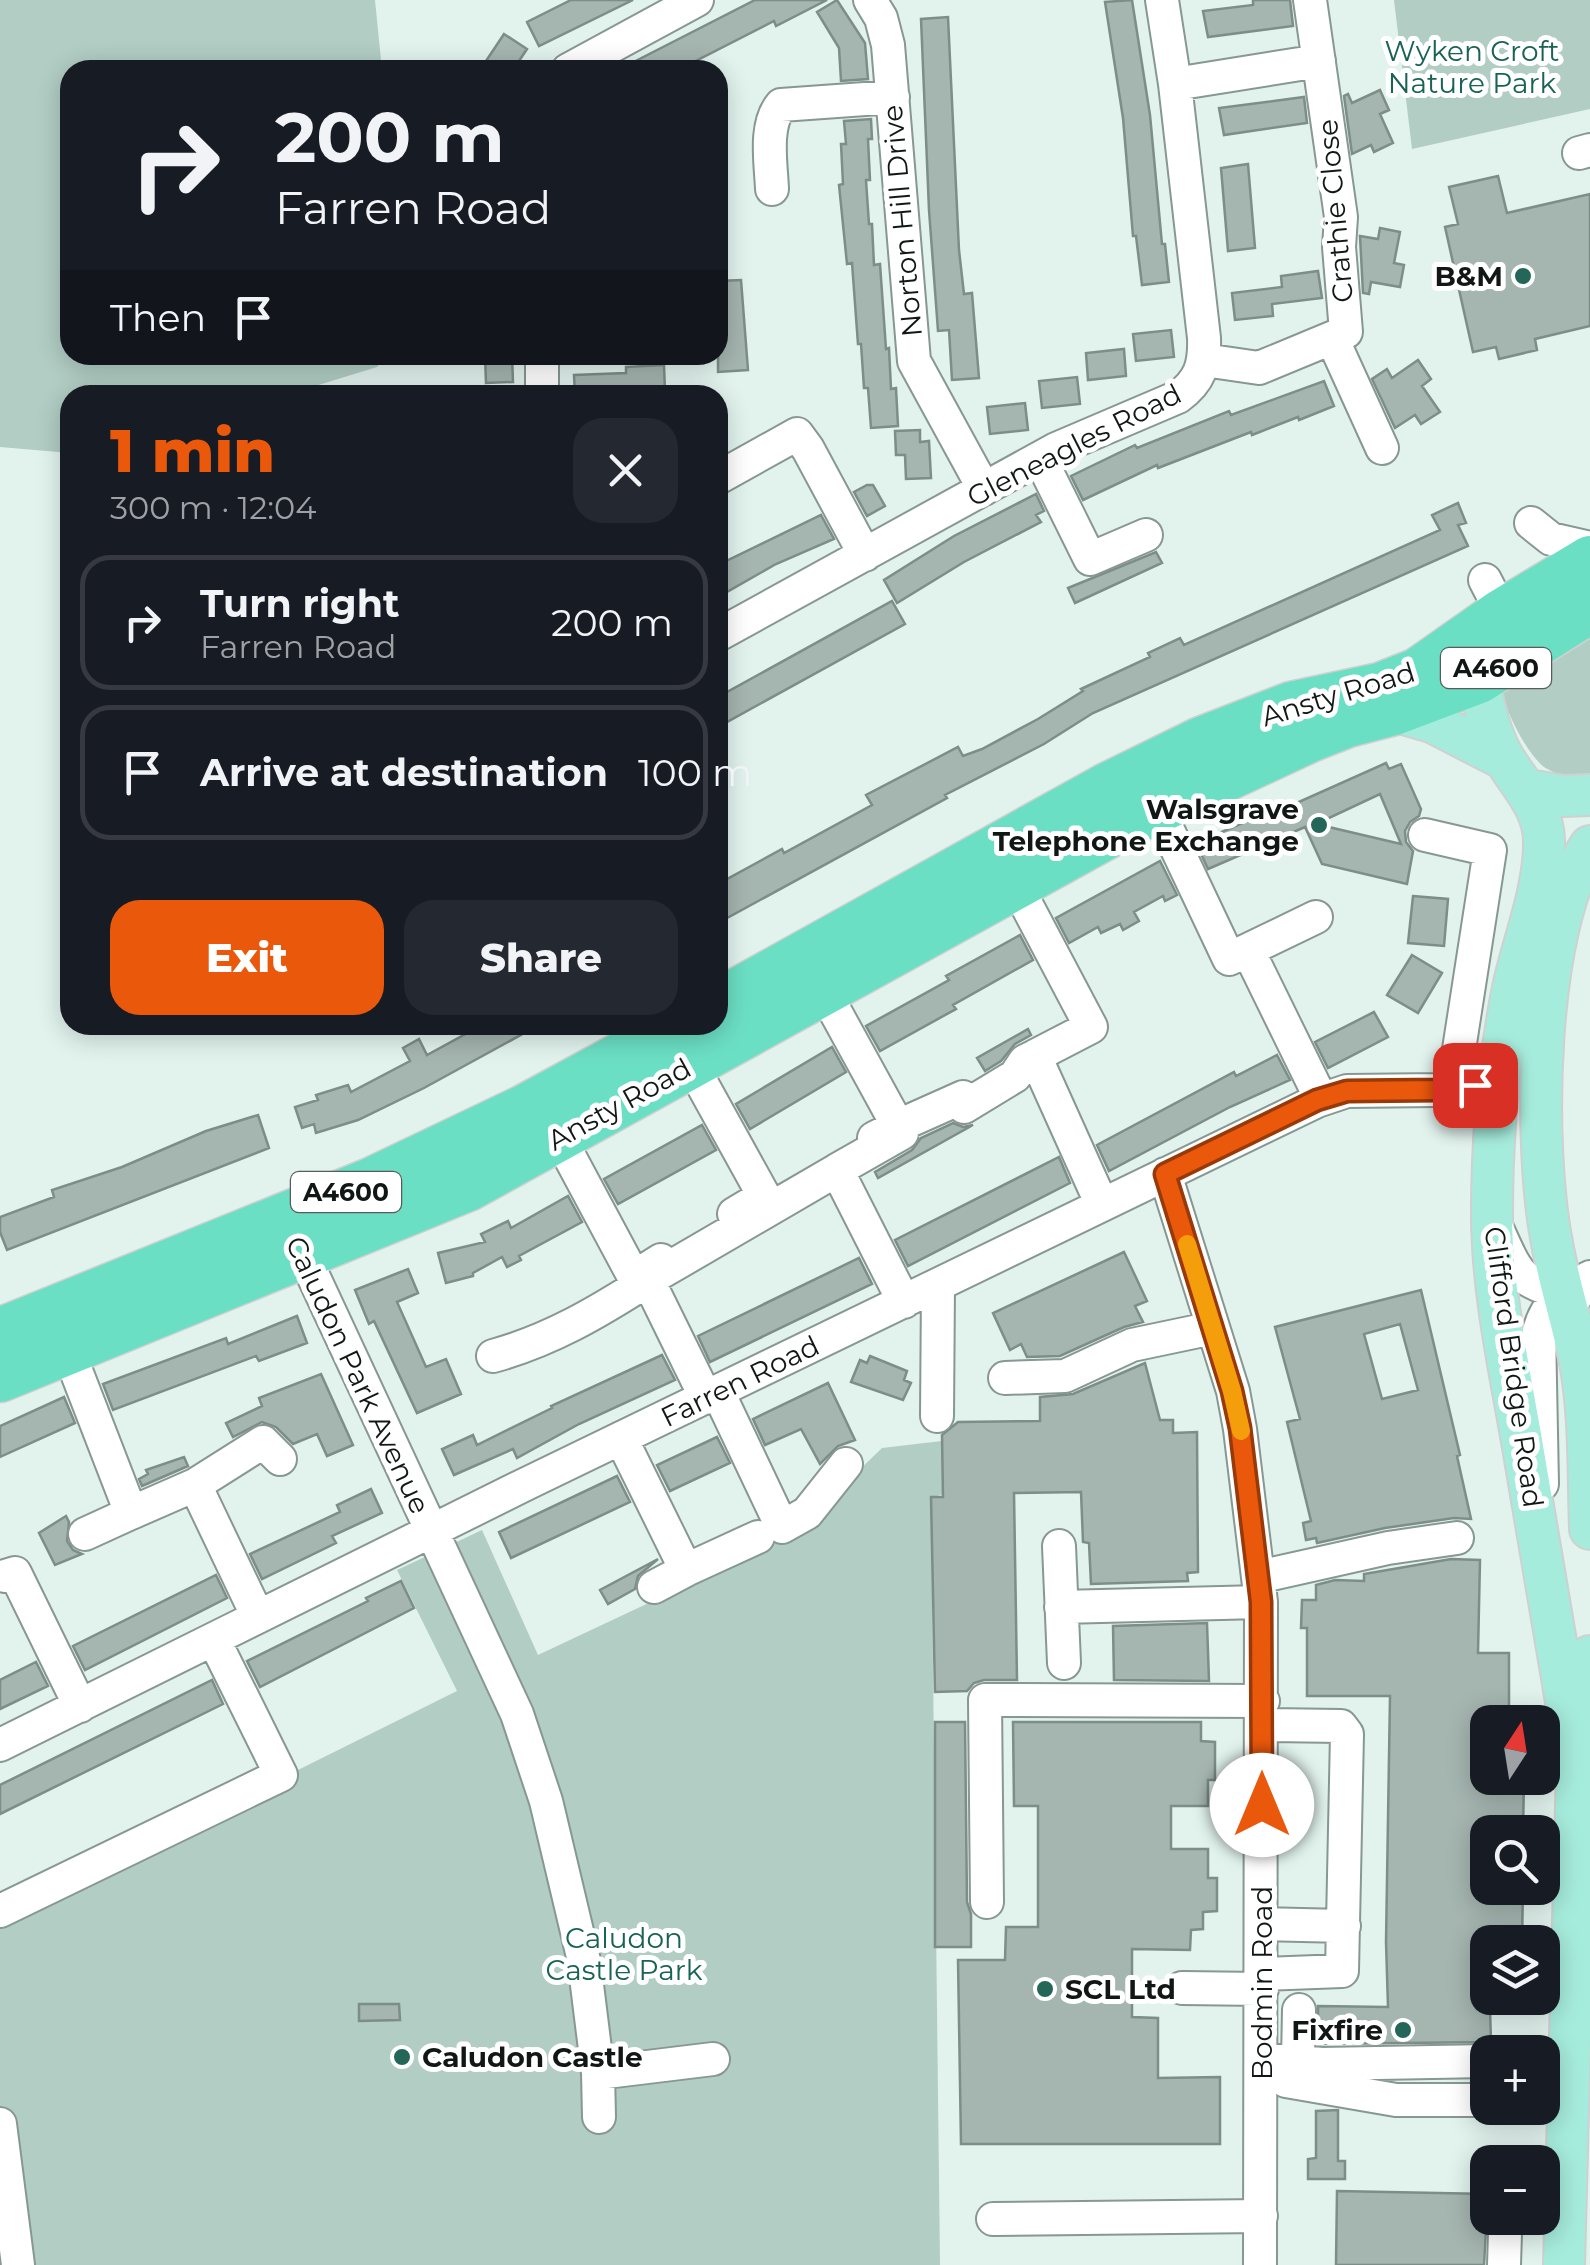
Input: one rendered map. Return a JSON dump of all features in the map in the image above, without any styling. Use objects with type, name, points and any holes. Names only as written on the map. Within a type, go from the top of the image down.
[{"type":"highway","name":"A4600","points":[[1488,608],[1590,560]]},
{"type":"highway","name":"Ansty Road","points":[[728,998],[1107,788],[1201,741],[1291,706],[1400,680],[1418,672],[1488,608]]},
{"type":"highway","name":"A4600","points":[[1388,713],[1478,678],[1590,609]]},
{"type":"highway","name":"Ansty Road","points":[[728,1024],[824,992],[1158,809],[1310,738],[1388,713]]},
{"type":"highway","points":[[728,1027],[825,980],[869,966]]},
{"type":"highway","points":[[684,1038],[711,1035]]},
{"type":"highway","name":"Ansty Road","points":[[0,1332],[294,1236],[468,1187],[559,1138],[684,1038]]},
{"type":"highway","name":"Ansty Road","points":[[0,1378],[68,1350],[294,1236],[464,1140],[684,1038]]},
{"type":"main road","name":"Clifford Bridge Road","points":[[1488,608],[1478,678],[1543,832],[1542,866],[1513,989],[1497,1082],[1492,1218],[1505,1340],[1577,1768]]},
{"type":"main road","points":[[1388,713],[1432,722],[1516,774],[1563,796],[1590,795]]},
{"type":"main road","name":"Clifford Bridge Road","points":[[1590,846],[1566,896],[1551,976],[1544,1046],[1542,1172],[1551,1241],[1581,1289],[1580,1364],[1590,1529]]},
{"type":"main road","name":"Clifford Bridge Road","points":[[1564,2265],[1580,2060],[1577,1768],[1590,1656]]},
{"type":"street","points":[[586,60],[697,0]]},
{"type":"street","name":"Norton Hill Drive","points":[[870,0],[886,32],[914,361],[984,489]]},
{"type":"street","name":"Gleneagles Road","points":[[728,630],[1040,458],[1178,397],[1200,376],[1204,360],[1175,84],[1162,0]]},
{"type":"street","points":[[1175,84],[1319,61],[1310,0]]},
{"type":"street","name":"Crathie Close","points":[[1204,360],[1259,368],[1346,332],[1341,217],[1319,61]]},
{"type":"street","points":[[772,189],[770,136],[777,109],[782,105],[892,97]]},
{"type":"street","points":[[1332,338],[1382,448]]},
{"type":"street","points":[[728,472],[797,434],[865,555]]},
{"type":"street","points":[[1040,458],[1090,559],[1146,535]]},
{"type":"street","points":[[1531,524],[1552,539],[1590,548]]},
{"type":"street","points":[[1158,809],[1230,959],[1316,917]]},
{"type":"street","points":[[1425,835],[1490,850],[1453,1088]]},
{"type":"street","points":[[1485,878],[1521,886]]},
{"type":"street","points":[[718,1224],[764,1196],[1015,1076],[1025,1061],[1091,1027],[1016,884]]},
{"type":"street","points":[[1248,950],[1322,1100]]},
{"type":"street","points":[[824,992],[900,1129]]},
{"type":"street","points":[[684,1038],[764,1196]]},
{"type":"street","points":[[1035,1056],[1102,1205]]},
{"type":"street","name":"Farren Road","points":[[0,1745],[712,1394],[1322,1100],[1347,1091],[1453,1088],[1497,1082]]},
{"type":"street","points":[[559,1138],[712,1394],[782,1527],[807,1514],[846,1464]]},
{"type":"street","points":[[585,1307],[832,1164]]},
{"type":"street","points":[[832,1164],[904,1302]]},
{"type":"street","name":"Bodmin Road","points":[[1165,1174],[1240,1428],[1260,1590],[1260,2265]]},
{"type":"street","points":[[1492,1218],[1516,1270],[1537,1287],[1581,1289]]},
{"type":"street","name":"Caludon Park Avenue","points":[[294,1236],[495,1664],[546,1800],[584,1961],[598,2073],[599,2118]]},
{"type":"street","points":[[493,1356],[533,1345],[590,1317],[685,1245]]},
{"type":"street","points":[[937,1416],[938,1286]]},
{"type":"street","points":[[1536,1518],[1543,1479],[1539,1331],[1545,1311],[1581,1289]]},
{"type":"street","points":[[1005,1378],[1065,1376],[1132,1346],[1213,1328]]},
{"type":"street","points":[[68,1350],[131,1513]]},
{"type":"street","points":[[622,1438],[686,1570]]},
{"type":"street","points":[[85,1534],[195,1486],[262,1442],[280,1458]]},
{"type":"street","points":[[195,1486],[258,1617]]},
{"type":"street","points":[[654,1586],[758,1537]]},
{"type":"street","points":[[1062,1607],[1260,1590],[1388,1548],[1457,1538]]},
{"type":"street","points":[[1059,1546],[1064,1663]]},
{"type":"street","points":[[12,1570],[80,1706]]},
{"type":"street","points":[[0,1910],[281,1775],[214,1640]]},
{"type":"street","points":[[988,1902],[984,1700],[1263,1713],[1346,1728],[1342,1972],[1182,1988]]},
{"type":"street","points":[[1262,1924],[1344,1926]]},
{"type":"street","points":[[1298,2060],[1299,2010]]},
{"type":"street","points":[[598,2073],[713,2059]]},
{"type":"street","points":[[1262,2068],[1298,2060],[1322,2064],[1470,2062]]},
{"type":"street","points":[[1262,2068],[1320,2085],[1396,2100],[1470,2100]]},
{"type":"street","points":[[0,2124],[18,2265]]},
{"type":"street","points":[[993,2218],[1261,2216]]},
{"type":"green space","points":[[0,0],[375,0],[381,60],[60,60],[60,365],[377,367],[318,385],[60,385],[60,452],[0,447]]},
{"type":"green space","name":"Wyken Croft Nature Park","points":[[1394,0],[1590,0],[1590,109],[1412,149]]},
{"type":"green space","points":[[1590,626],[1590,780],[1555,773],[1537,760],[1516,728],[1498,682]]},
{"type":"green space","name":"Caludon Castle Park","points":[[942,1441],[943,1494],[931,1498],[940,2265],[11,2265],[0,2189],[0,1918],[457,1691],[397,1570],[482,1530],[538,1655],[791,1536],[882,1448]]},
{"type":"building","points":[[571,0],[633,0],[539,46],[527,22]]},
{"type":"building","points":[[755,0],[827,0],[776,26],[774,21],[698,60],[638,60]]},
{"type":"building","points":[[837,0],[865,43],[868,79],[841,81],[839,48],[817,12]]},
{"type":"building","points":[[1132,0],[1169,282],[1142,285],[1105,2]]},
{"type":"building","points":[[1253,0],[1290,0],[1293,26],[1208,37],[1203,11],[1253,5]]},
{"type":"building","points":[[948,17],[959,250],[964,294],[972,293],[979,378],[952,380],[949,330],[938,331],[921,19]]},
{"type":"building","points":[[504,34],[527,49],[520,60],[487,60]]},
{"type":"building","points":[[1380,90],[1389,110],[1380,114],[1393,143],[1374,152],[1371,145],[1352,154],[1344,96],[1348,94],[1352,103]]},
{"type":"building","points":[[1304,97],[1307,123],[1224,135],[1219,108]]},
{"type":"building","points":[[871,119],[870,180],[866,180],[869,224],[874,265],[880,264],[886,349],[889,348],[891,389],[896,388],[898,426],[871,428],[839,185],[843,184],[844,121]]},
{"type":"building","points":[[1248,164],[1255,248],[1228,251],[1221,168]]},
{"type":"building","name":"B&M","points":[[1498,176],[1507,213],[1590,194],[1590,326],[1535,339],[1537,350],[1499,359],[1496,347],[1473,352],[1445,227],[1458,224],[1449,187]]},
{"type":"building","points":[[1380,228],[1400,232],[1394,263],[1404,265],[1400,287],[1371,282],[1369,294],[1363,293],[1360,236],[1378,239]]},
{"type":"building","points":[[1318,271],[1322,298],[1272,304],[1273,316],[1235,320],[1232,293],[1282,287],[1281,276]]},
{"type":"building","points":[[741,280],[748,370],[718,372],[718,365],[728,365],[728,281]]},
{"type":"building","points":[[1171,330],[1174,357],[1136,361],[1133,334]]},
{"type":"building","points":[[1124,349],[1126,376],[1088,380],[1086,353]]},
{"type":"building","points":[[1418,360],[1431,379],[1422,386],[1440,412],[1421,424],[1415,415],[1395,428],[1372,379],[1387,369],[1392,378]]},
{"type":"building","points":[[485,365],[512,365],[513,382],[486,383]]},
{"type":"building","points":[[664,365],[665,385],[574,385],[574,375],[626,373],[626,367]]},
{"type":"building","points":[[1077,377],[1080,404],[1042,408],[1039,381]]},
{"type":"building","points":[[1324,381],[1334,406],[1299,420],[1298,417],[1252,435],[1251,432],[1158,468],[1157,465],[1083,500],[1071,476],[1135,445],[1137,448],[1229,411],[1231,415]]},
{"type":"building","points":[[1025,403],[1028,430],[990,434],[987,407]]},
{"type":"building","points":[[920,430],[920,442],[929,441],[931,478],[906,479],[905,455],[896,455],[895,431]]},
{"type":"building","points":[[873,485],[885,506],[867,516],[854,492]]},
{"type":"building","points":[[1036,494],[1044,511],[1036,515],[1041,522],[897,603],[884,580],[954,536]]},
{"type":"building","points":[[1458,503],[1466,523],[1458,525],[1468,546],[1093,713],[1044,744],[728,918],[728,879],[872,805],[866,795],[958,747],[963,756],[982,749],[1038,719],[1081,689],[1150,657],[1148,653],[1180,638],[1184,645],[1440,530],[1432,515]]},
{"type":"building","points":[[821,515],[834,539],[776,564],[728,591],[728,560]]},
{"type":"building","points":[[1156,552],[1162,563],[1075,603],[1068,588]]},
{"type":"building","points":[[892,601],[905,624],[728,721],[728,691]]},
{"type":"building","name":"Walsgrave Telephone Exchange","points":[[1386,763],[1389,769],[1401,764],[1421,809],[1405,831],[1406,842],[1413,851],[1407,884],[1322,864],[1305,827],[1208,869],[1196,843],[1280,807],[1281,810]],"holes":[[[1380,794],[1401,844],[1316,824]]]},
{"type":"building","points":[[1160,861],[1177,895],[1165,901],[1163,896],[1134,912],[1139,921],[1123,930],[1120,924],[1101,933],[1098,927],[1069,943],[1056,918]]},
{"type":"building","points":[[1413,896],[1448,899],[1444,946],[1408,943]]},
{"type":"building","points":[[1020,935],[1033,960],[880,1051],[866,1026]]},
{"type":"building","points":[[1412,955],[1442,973],[1418,1013],[1387,995]]},
{"type":"building","points":[[1374,1012],[1388,1037],[1328,1068],[1315,1042]]},
{"type":"building","points":[[1028,1029],[1031,1035],[985,1071],[977,1058]]},
{"type":"building","points":[[464,1035],[521,1035],[358,1120],[316,1133],[314,1124],[302,1128],[295,1107],[318,1100],[316,1095],[348,1085],[351,1092],[410,1061],[403,1048],[419,1039],[427,1055]]},
{"type":"building","points":[[832,1047],[846,1072],[750,1129],[736,1104]]},
{"type":"building","points":[[1277,1055],[1290,1080],[1109,1171],[1097,1145],[1234,1072],[1236,1076]]},
{"type":"building","points":[[258,1115],[269,1148],[7,1250],[0,1232],[0,1217],[54,1197],[52,1190]]},
{"type":"building","points":[[953,1123],[973,1125],[878,1178],[875,1172],[912,1150],[921,1138]]},
{"type":"building","points":[[702,1125],[716,1150],[618,1204],[604,1179]]},
{"type":"building","points":[[1059,1157],[1070,1183],[908,1266],[895,1240]]},
{"type":"building","points":[[568,1196],[582,1222],[519,1256],[521,1260],[507,1267],[502,1257],[473,1276],[446,1283],[438,1253],[485,1242],[481,1234],[508,1221],[511,1228]]},
{"type":"building","points":[[1124,1252],[1147,1301],[1135,1306],[1143,1322],[1060,1356],[1027,1357],[1021,1344],[1010,1350],[993,1313]]},
{"type":"building","points":[[859,1258],[872,1284],[710,1362],[698,1336]]},
{"type":"building","points":[[408,1269],[418,1293],[397,1302],[426,1367],[446,1359],[461,1394],[417,1413],[374,1321],[369,1324],[355,1290]]},
{"type":"building","points":[[1421,1290],[1471,1519],[1385,1528],[1317,1543],[1316,1538],[1306,1540],[1303,1523],[1311,1521],[1287,1422],[1300,1419],[1275,1327]],"holes":[[[1400,1324],[1418,1390],[1382,1399],[1364,1334]]]},
{"type":"building","points":[[297,1316],[307,1343],[259,1361],[256,1356],[113,1410],[103,1384],[226,1338],[228,1344]]},
{"type":"building","points":[[662,1355],[675,1380],[579,1424],[517,1458],[513,1449],[454,1475],[442,1449],[473,1435],[477,1445]]},
{"type":"building","points":[[870,1356],[907,1371],[904,1380],[911,1383],[903,1400],[851,1382],[860,1360],[867,1363]]},
{"type":"building","points":[[1145,1363],[1160,1420],[1173,1420],[1173,1433],[1197,1432],[1198,1572],[1187,1573],[1188,1581],[1091,1584],[1089,1543],[1083,1542],[1081,1492],[1014,1493],[1017,1680],[984,1680],[967,1691],[935,1692],[931,1497],[943,1497],[942,1435],[958,1422],[1040,1421],[1040,1397],[1073,1394]]},
{"type":"building","points":[[321,1374],[353,1445],[327,1456],[317,1434],[293,1444],[276,1427],[262,1422],[233,1437],[226,1423],[262,1406],[259,1398]]},
{"type":"building","points":[[828,1383],[855,1440],[838,1446],[820,1464],[801,1429],[765,1445],[753,1419]]},
{"type":"building","points":[[64,1397],[75,1423],[0,1457],[0,1426]]},
{"type":"building","points":[[717,1437],[730,1463],[670,1491],[657,1465]]},
{"type":"building","points":[[184,1457],[188,1466],[142,1486],[139,1479],[148,1474],[146,1470]]},
{"type":"building","points":[[617,1476],[630,1502],[511,1558],[499,1532]]},
{"type":"building","points":[[371,1489],[382,1513],[332,1536],[336,1543],[262,1579],[250,1554],[340,1512],[337,1505]]},
{"type":"building","points":[[66,1516],[67,1541],[82,1554],[55,1565],[39,1533]]},
{"type":"building","points":[[658,1559],[638,1576],[635,1589],[608,1604],[600,1590]]},
{"type":"building","points":[[1451,1559],[1480,1560],[1478,1653],[1509,1653],[1509,1705],[1470,1705],[1470,1795],[1524,1795],[1523,1815],[1470,1815],[1470,1905],[1523,1905],[1522,1925],[1470,1925],[1470,2015],[1490,2015],[1491,2035],[1470,2035],[1470,2042],[1318,2044],[1318,2006],[1388,2007],[1390,1696],[1307,1696],[1307,1628],[1301,1628],[1302,1600],[1316,1600],[1316,1585],[1335,1580],[1364,1581],[1364,1574]]},
{"type":"building","points":[[216,1575],[227,1598],[85,1670],[73,1646]]},
{"type":"building","points":[[401,1581],[414,1608],[260,1687],[247,1661]]},
{"type":"building","points":[[1207,1623],[1209,1681],[1114,1680],[1113,1626]]},
{"type":"building","points":[[36,1662],[48,1686],[0,1709],[0,1680]]},
{"type":"building","points":[[212,1680],[223,1704],[0,1814],[0,1785]]},
{"type":"building","points":[[935,1722],[965,1722],[971,1947],[935,1947]]},
{"type":"building","points":[[1013,1722],[1201,1722],[1201,1741],[1215,1742],[1215,1780],[1208,1780],[1208,1806],[1171,1806],[1171,1849],[1208,1849],[1208,1878],[1217,1878],[1217,1911],[1203,1912],[1203,1929],[1191,1930],[1190,1950],[1132,1949],[1132,2017],[1158,2018],[1158,2078],[1220,2077],[1220,2144],[961,2144],[958,1960],[1005,1960],[1006,1927],[1038,1927],[1038,1806],[1014,1806]]},
{"type":"building","points":[[359,2004],[399,2004],[400,2020],[359,2021]]},
{"type":"building","points":[[1338,2110],[1338,2161],[1345,2161],[1345,2179],[1308,2179],[1308,2159],[1316,2158],[1316,2111]]},
{"type":"building","points":[[1337,2191],[1470,2194],[1470,2235],[1486,2235],[1484,2265],[1336,2265]]},
{"type":"slow traffic","points":[[1187,1244],[1241,1431]]},
{"type":"place","name":"B&M","points":[[1523,276]]},
{"type":"place","name":"Walsgrave Telephone Exchange","points":[[1319,825]]},
{"type":"place","name":"SCL Ltd","points":[[1045,1989]]},
{"type":"place","name":"Fixfire","points":[[1403,2030]]},
{"type":"place","name":"Caludon Castle","points":[[402,2057]]},
{"type":"route","points":[[1262,1805],[1261,1602],[1240,1428],[1165,1174],[1317,1100],[1347,1091],[1437,1090],[1475,1085]]}]
